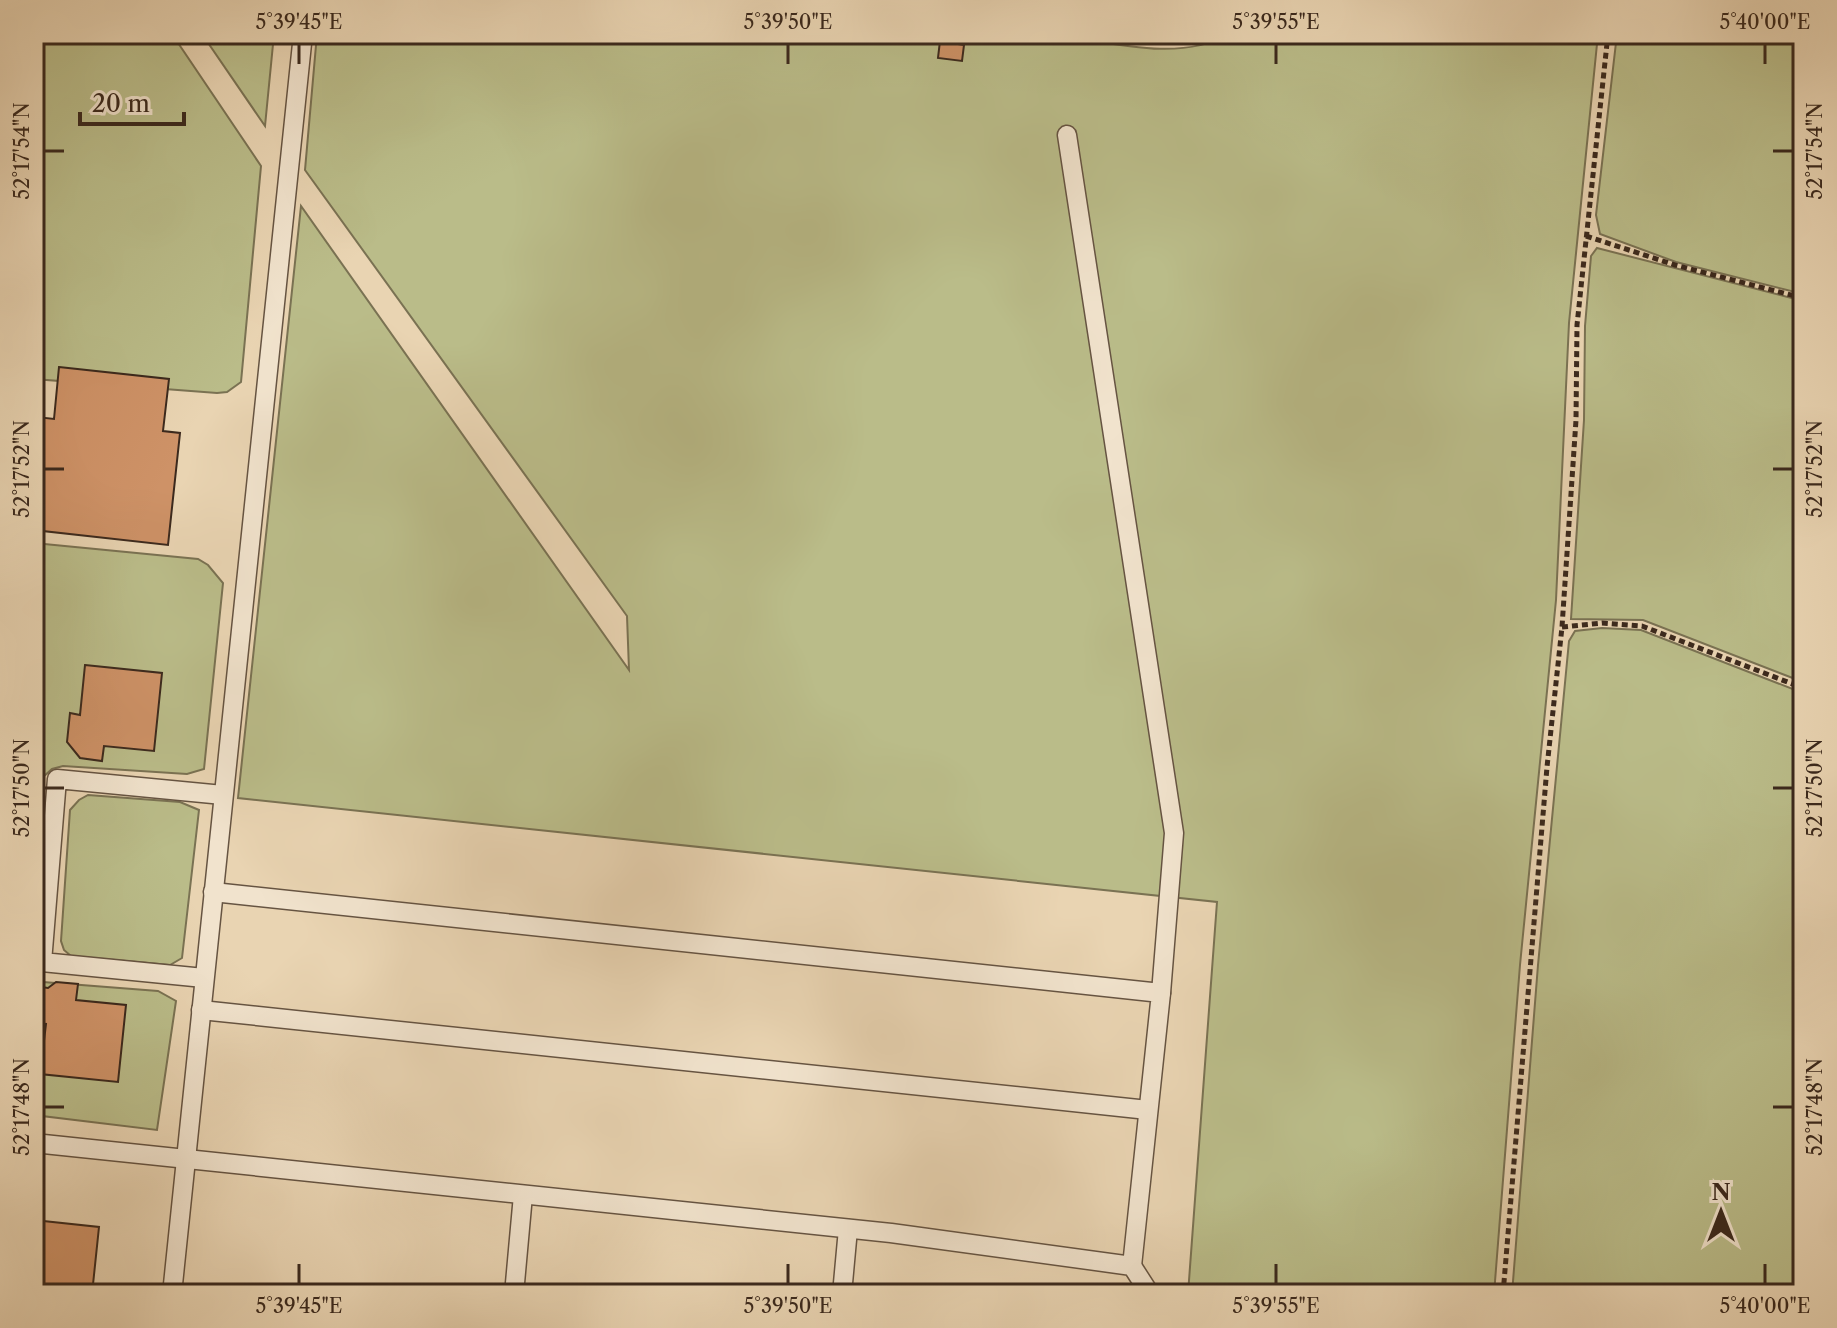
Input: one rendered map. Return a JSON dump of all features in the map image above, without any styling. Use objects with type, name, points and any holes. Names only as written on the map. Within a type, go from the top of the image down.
[{"type":"lane","points":[[172,1294],[303,34]]},
{"type":"lane","points":[[1067,135],[1174,833],[1161,993],[1132,1266],[1150,1294]]},
{"type":"lane","points":[[204,978],[42,962],[57,779],[223,795]]},
{"type":"lane","points":[[213,892],[1161,993]]},
{"type":"lane","points":[[201,1010],[1148,1110]]},
{"type":"lane","points":[[34,1143],[848,1229],[1132,1266]]},
{"type":"lane","points":[[514,1294],[523,1195]]},
{"type":"lane","points":[[842,1294],[848,1229]]},
{"type":"path","points":[[1503,1294],[1547,767],[1562,627],[1576,420],[1577,325],[1608,34]]},
{"type":"path","points":[[1586,236],[1675,265],[1803,298]]},
{"type":"path","points":[[1562,627],[1602,623],[1642,626],[1803,688]]},
{"type":"green space","points":[[34,34],[172,34],[261,166],[241,382],[227,392],[34,379]]},
{"type":"green space","points":[[202,34],[274,34],[265,126]]},
{"type":"green space","points":[[317,34],[1054,34],[1166,49],[1210,43],[1230,34],[1598,34],[1569,323],[1556,600],[1520,965],[1494,1294],[1188,1294],[1217,902],[238,798],[301,206],[629,670],[627,616],[305,170]]},
{"type":"green space","points":[[1617,34],[1803,34],[1803,294],[1676,262],[1600,234],[1596,215]]},
{"type":"green space","points":[[1597,248],[1803,301],[1803,682],[1643,620],[1571,619],[1584,420],[1585,326],[1591,256]]},
{"type":"green space","points":[[34,543],[198,559],[208,565],[223,583],[204,769],[187,774],[63,766],[52,769],[43,777],[34,892]]},
{"type":"green space","points":[[1602,628],[1641,630],[1803,693],[1803,1294],[1512,1294],[1538,965],[1569,641],[1575,631]]},
{"type":"green space","points":[[88,795],[180,802],[199,810],[182,958],[170,965],[71,956],[64,950],[61,941],[70,810]]},
{"type":"green space","points":[[34,977],[43,982],[158,991],[176,1001],[157,1130],[34,1115]]},
{"type":"building","points":[[940,41],[964,45],[962,61],[938,58]]},
{"type":"building","points":[[59,367],[169,379],[163,431],[180,433],[168,545],[34,530],[37,417],[54,419]]},
{"type":"building","points":[[85,665],[162,673],[154,751],[104,746],[102,761],[80,758],[67,742],[70,713],[80,715]]},
{"type":"building","points":[[56,982],[78,984],[76,1000],[126,1005],[118,1082],[40,1074],[46,1024],[34,1023],[34,986],[48,988]]},
{"type":"building","points":[[34,1220],[99,1227],[92,1294],[34,1294]]}]
